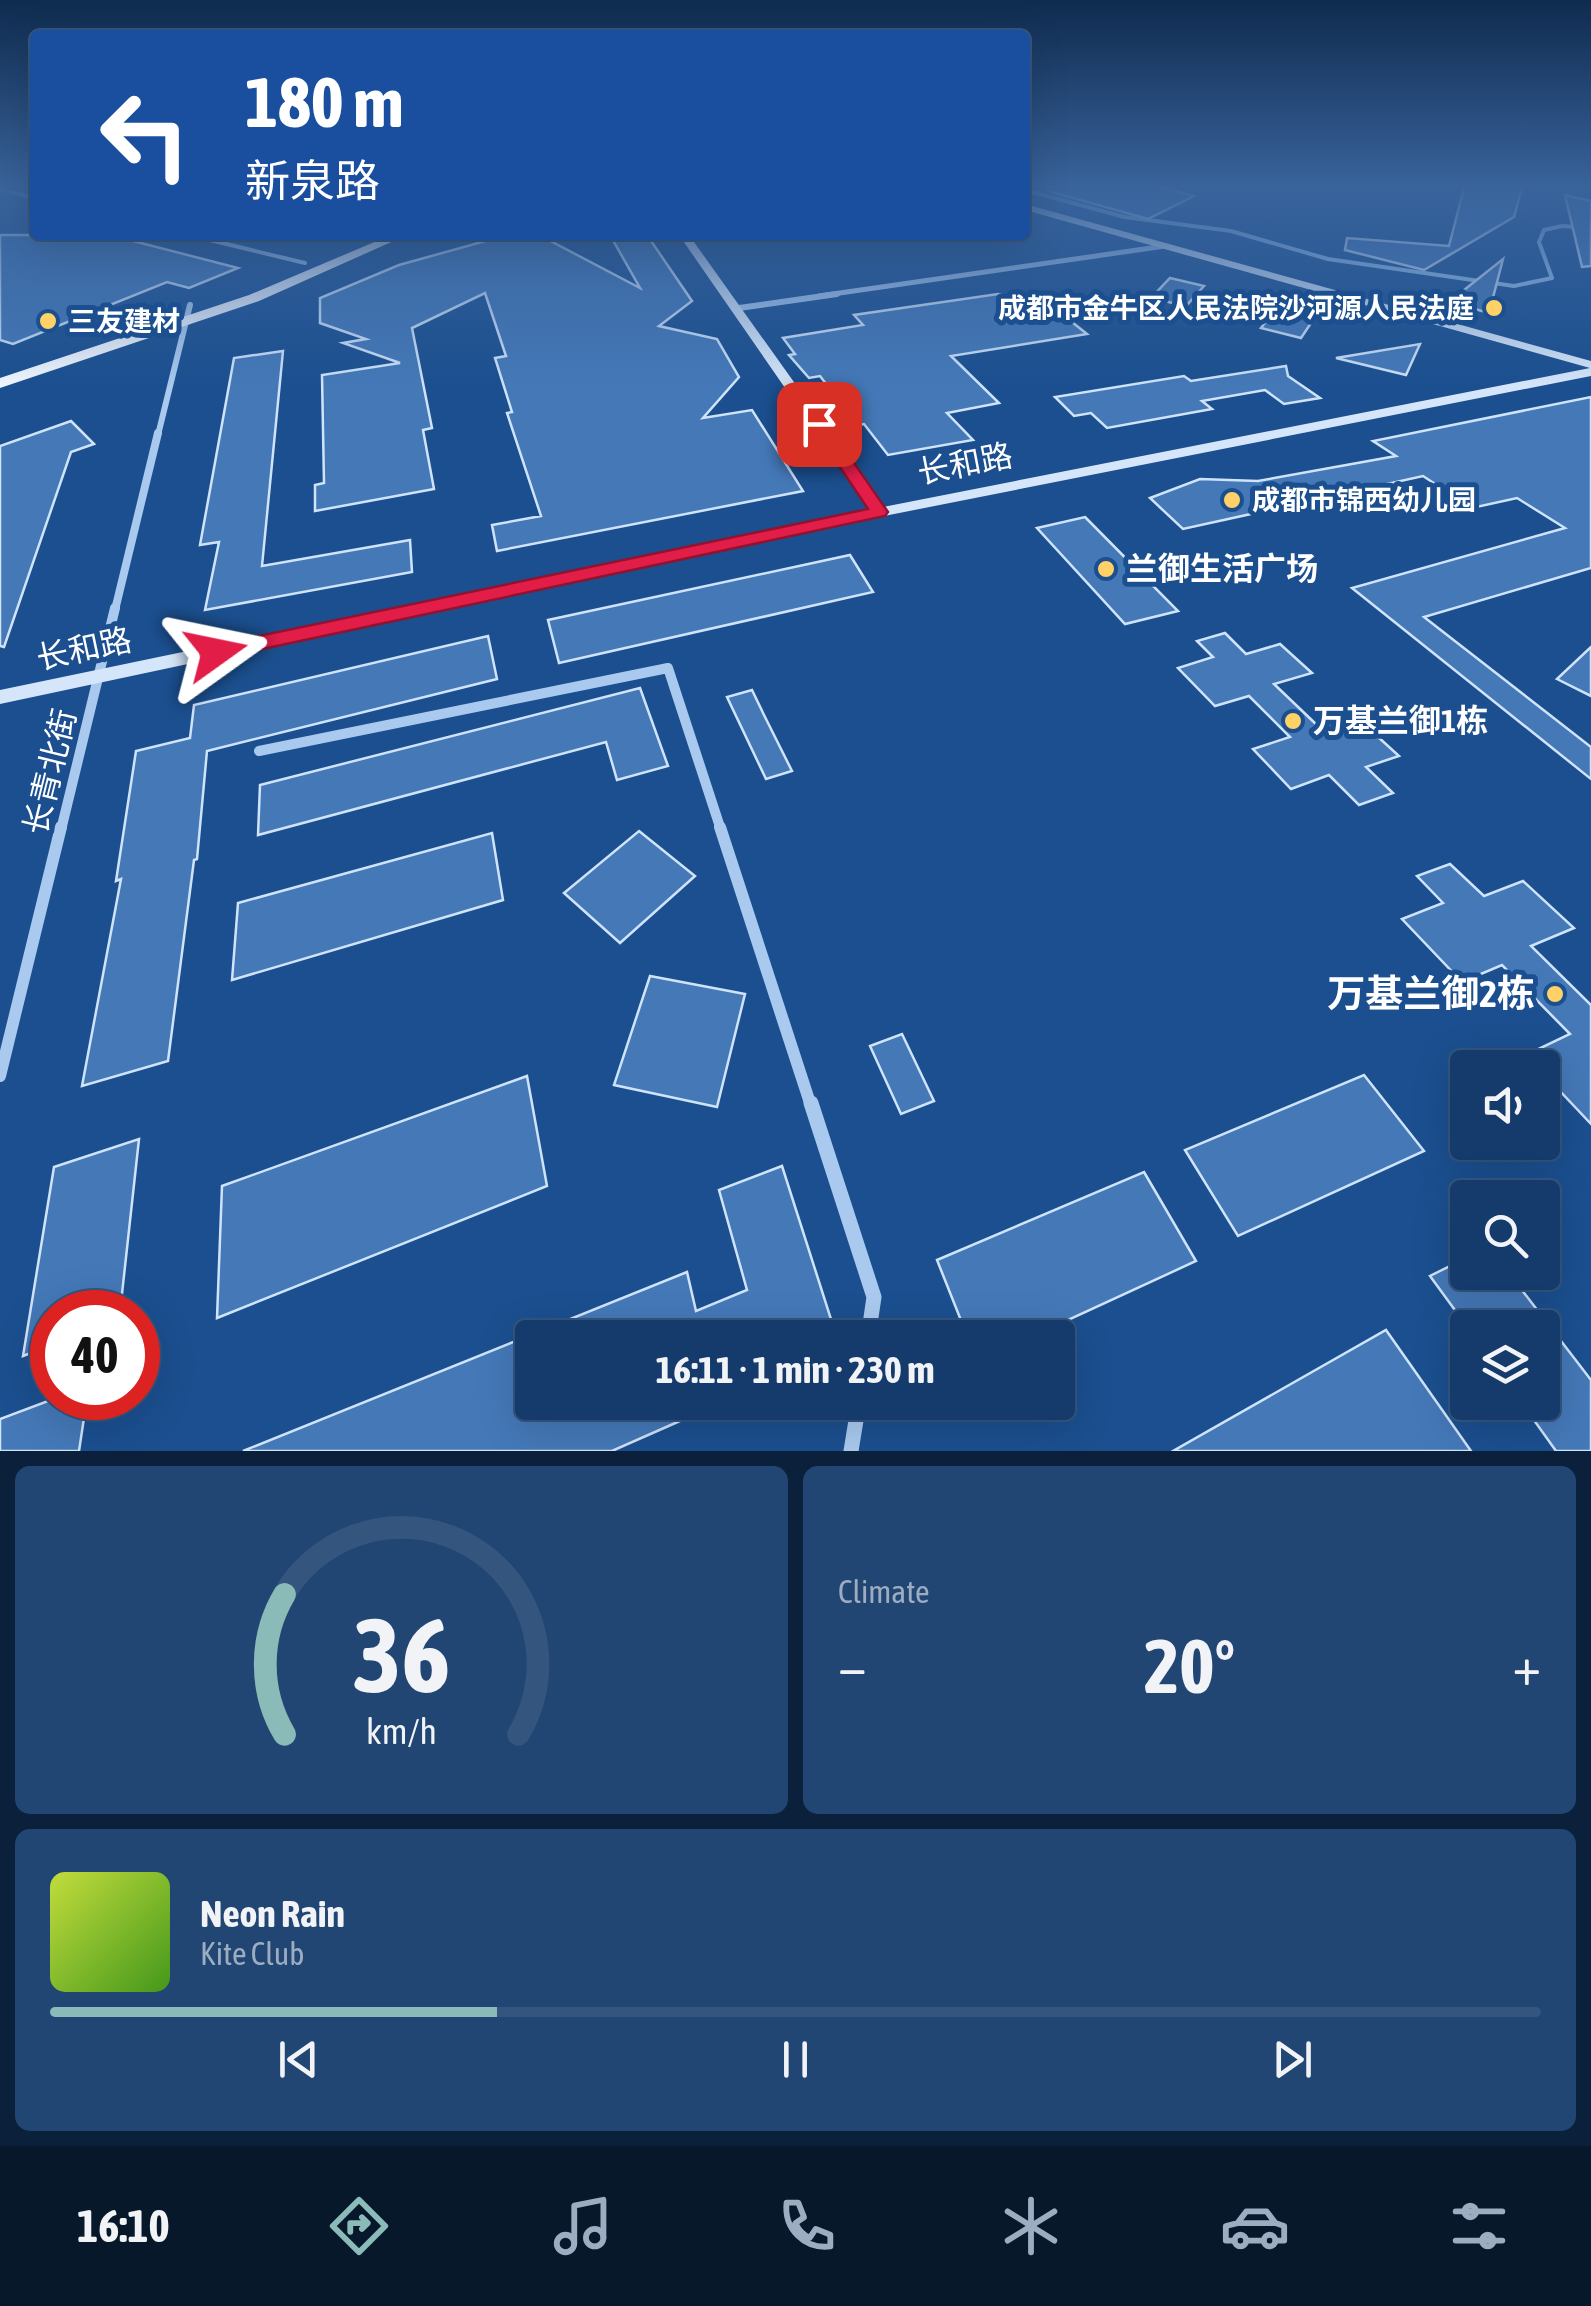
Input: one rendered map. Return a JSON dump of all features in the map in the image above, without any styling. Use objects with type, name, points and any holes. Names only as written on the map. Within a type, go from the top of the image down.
[{"type":"main road","points":[[0,367],[190,304],[331,252]]},
{"type":"main road","points":[[0,383],[186,321],[365,252]]},
{"type":"street","points":[[697,252],[879,512]]},
{"type":"street","points":[[739,308],[1126,252]]},
{"type":"street","points":[[1185,252],[1591,369]]},
{"type":"street","name":"长青北街","points":[[0,1076],[190,304]]},
{"type":"street","name":"长和路","points":[[0,697],[879,512],[1591,369]]},
{"type":"street","points":[[259,751],[668,668],[874,1297],[871,1320]]},
{"type":"street","points":[[852,1451],[856,1420]]},
{"type":"lane","points":[[259,252],[305,263]]},
{"type":"building","points":[[0,252],[175,252],[238,268],[189,288],[167,282],[13,344],[0,340]]},
{"type":"building","points":[[447,252],[571,252],[640,288],[619,252],[658,252],[692,301],[659,326],[717,339],[739,377],[703,418],[752,410],[803,491],[497,551],[492,525],[541,516],[507,413],[512,412],[495,358],[506,356],[485,293],[412,328],[432,428],[423,430],[434,489],[315,511],[315,485],[324,483],[322,375],[400,363],[343,343],[366,339],[320,323],[320,298],[399,265]]},
{"type":"building","points":[[1352,252],[1455,252],[1424,270]]},
{"type":"building","points":[[1578,252],[1591,252],[1591,266],[1582,267]]},
{"type":"building","points":[[1503,259],[1489,313],[1449,302]]},
{"type":"building","points":[[1170,278],[1204,286],[1186,306],[1151,298]]},
{"type":"building","points":[[998,294],[1062,314],[1087,334],[951,356],[999,403],[947,413],[973,440],[888,455],[864,424],[858,425],[820,376],[809,378],[789,355],[795,354],[783,338],[863,325],[854,315]]},
{"type":"building","points":[[1276,308],[1315,317],[1301,338],[1261,328]]},
{"type":"building","points":[[1420,344],[1406,375],[1336,358]]},
{"type":"building","points":[[283,351],[262,566],[410,540],[412,572],[205,610],[219,542],[200,545],[234,358]]},
{"type":"building","points":[[1286,366],[1288,376],[1320,398],[1284,404],[1265,390],[1202,401],[1212,409],[1107,428],[1091,413],[1074,416],[1055,397],[1184,376],[1191,381]]},
{"type":"building","points":[[1591,397],[1591,568],[1424,617],[1591,747],[1591,779],[1352,588],[1565,528],[1517,498],[1472,508],[1423,476],[1183,529],[1150,498],[1200,479],[1258,481],[1396,456],[1373,441]]},
{"type":"building","points":[[71,421],[94,444],[71,452],[4,647],[0,646],[0,446]]},
{"type":"building","name":"兰御生活广场","points":[[1085,517],[1178,611],[1125,624],[1037,528]]},
{"type":"building","points":[[850,555],[873,592],[559,663],[548,620]]},
{"type":"building","name":"万基兰御1栋","points":[[1225,633],[1246,654],[1280,644],[1312,673],[1274,684],[1319,727],[1354,715],[1399,756],[1366,767],[1393,793],[1359,805],[1329,775],[1291,789],[1253,749],[1290,737],[1249,696],[1215,706],[1178,668],[1213,657],[1197,641]]},
{"type":"building","points":[[488,636],[497,679],[207,751],[197,859],[168,1061],[82,1086],[121,879],[116,881],[136,751],[190,738],[194,705]]},
{"type":"building","points":[[1591,647],[1591,696],[1557,679]]},
{"type":"building","points":[[640,688],[668,766],[617,780],[606,742],[258,835],[260,785]]},
{"type":"building","points":[[752,690],[792,771],[766,779],[727,697]]},
{"type":"building","points":[[639,831],[695,876],[620,943],[564,893]]},
{"type":"building","points":[[492,833],[503,900],[232,980],[238,903]]},
{"type":"building","name":"万基兰御2栋","points":[[1450,864],[1484,896],[1523,881],[1574,928],[1531,946],[1591,1005],[1591,1124],[1560,1091],[1560,1050],[1536,1050],[1570,1034],[1502,965],[1462,982],[1402,919],[1443,903],[1417,876]]},
{"type":"building","points":[[650,976],[745,994],[717,1107],[614,1085]]},
{"type":"building","points":[[902,1034],[934,1101],[901,1114],[870,1046]]},
{"type":"building","points":[[1364,1075],[1424,1151],[1238,1236],[1185,1150]]},
{"type":"building","points":[[527,1076],[547,1186],[217,1318],[222,1186]]},
{"type":"building","points":[[139,1139],[122,1290],[34,1290],[54,1167]]},
{"type":"building","points":[[782,1166],[831,1320],[568,1320],[687,1272],[696,1311],[747,1290],[719,1190]]},
{"type":"building","points":[[1144,1172],[1196,1261],[1068,1320],[961,1320],[937,1260]]},
{"type":"building","points":[[1450,1266],[1450,1290],[1522,1290],[1537,1310],[1455,1310],[1430,1276]]},
{"type":"building","points":[[30,1313],[30,1353],[23,1356]]},
{"type":"building","points":[[1386,1330],[1471,1451],[1173,1451]]},
{"type":"building","points":[[1560,1340],[1591,1380],[1591,1451],[1556,1451],[1534,1420],[1560,1420]]},
{"type":"building","points":[[515,1341],[515,1420],[682,1420],[612,1451],[243,1451]]},
{"type":"building","points":[[30,1408],[30,1420],[84,1420],[79,1451],[0,1451],[0,1419]]},
{"type":"waterway","points":[[1303,252],[1328,259],[1514,286],[1552,278],[1543,252]]},
{"type":"place","name":"成都市金牛区人民法院沙河源人民法庭","points":[[1494,308]]},
{"type":"place","name":"三友建材","points":[[48,321]]},
{"type":"place","name":"成都市锦西幼儿园","points":[[1232,500]]},
{"type":"place","name":"兰御生活广场","points":[[1106,569]]},
{"type":"place","name":"万基兰御1栋","points":[[1293,721]]},
{"type":"place","name":"万基兰御2栋","points":[[1555,994]]},
{"type":"route","points":[[216,652],[879,512],[819,424]]}]
